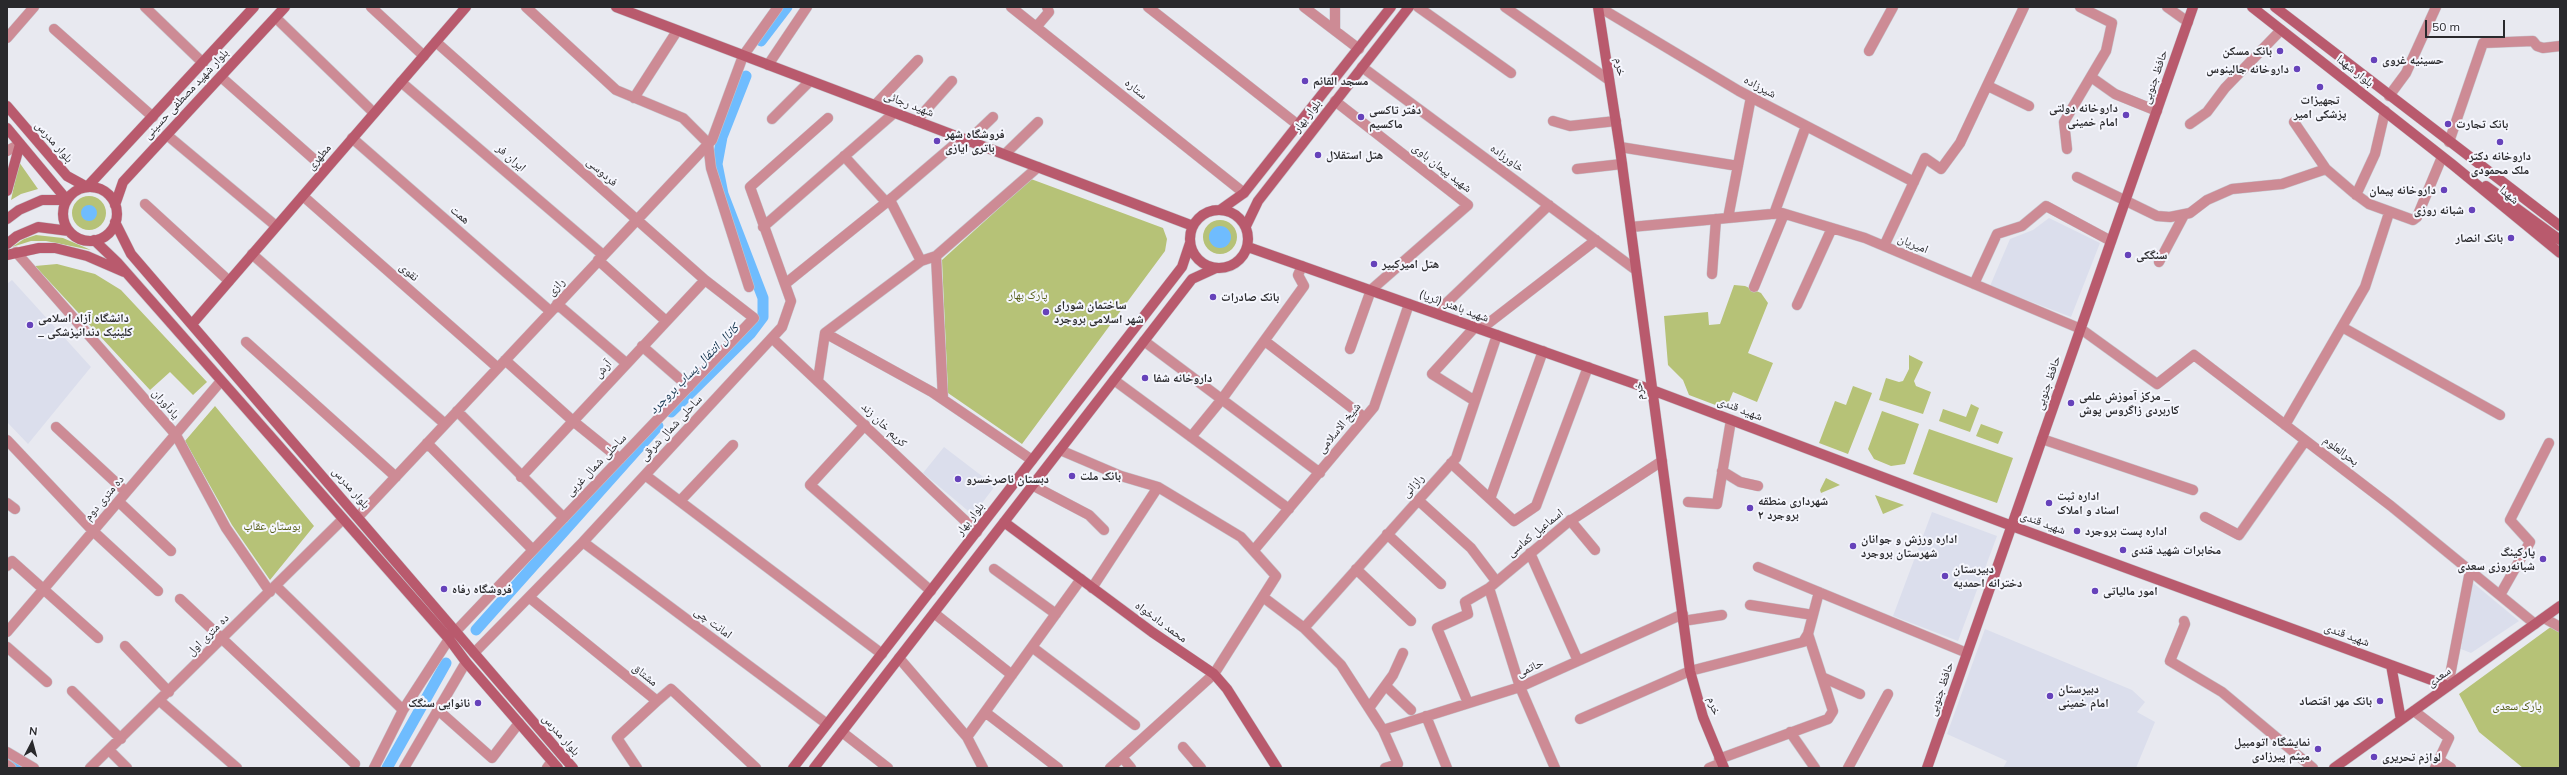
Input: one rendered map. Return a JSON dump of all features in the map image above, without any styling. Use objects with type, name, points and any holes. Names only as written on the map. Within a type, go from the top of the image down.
[{"type":"main road","name":"بلوار شهید مصطفی حسینی","points":[[87,187],[154,117],[254,7]]},
{"type":"main road","name":"بلوار شهید مصطفی حسینی","points":[[115,205],[122,182],[285,7]]},
{"type":"main road","name":"مطهری","points":[[192,323],[466,7]]},
{"type":"main road","name":"شهید رجائی","points":[[616,7],[1193,226]]},
{"type":"main road","name":"بلوار بهار","points":[[1220,210],[1244,193],[1391,7]]},
{"type":"main road","name":"بلوار بهار","points":[[1246,226],[1258,201],[1409,7]]},
{"type":"main road","name":"خرم","points":[[1598,7],[1620,147],[1690,671],[1703,717],[1721,763]]},
{"type":"main road","name":"حافظ جنوبی","points":[[1927,768],[2193,7]]},
{"type":"main road","name":"بلوار شهدا","points":[[2252,7],[2442,156]]},
{"type":"main road","name":"بلوار شهدا","points":[[2275,7],[2388,96],[2464,153]]},
{"type":"main road","name":"بلوار مدرس","points":[[7,106],[67,176],[87,187]]},
{"type":"main road","points":[[7,128],[67,200]]},
{"type":"main road","points":[[7,191],[20,144]]},
{"type":"main road","points":[[2464,153],[2506,198]]},
{"type":"main road","name":"شهدا","points":[[2464,153],[2560,226]]},
{"type":"main road","name":"شهدا","points":[[2442,156],[2560,253]]},
{"type":"main road","points":[[2453,165],[2506,198],[2560,240]]},
{"type":"main road","points":[[7,244],[17,236],[38,227],[69,231],[80,239],[94,240],[107,234],[115,222],[115,205],[107,193],[87,187],[74,192],[67,200],[63,216],[69,231]]},
{"type":"main road","points":[[7,219],[19,210],[42,200],[67,200]]},
{"type":"main road","points":[[814,768],[1192,279],[1216,268],[1224,268],[1236,263],[1244,254],[1248,246],[1246,226],[1235,214],[1220,210],[1204,214],[1193,226],[1190,243],[1199,260],[1216,268]]},
{"type":"main road","name":"بلوار مدرس","points":[[115,222],[131,254],[457,630],[474,653],[573,768]]},
{"type":"main road","name":"بلوار مدرس","points":[[94,240],[127,274],[342,520],[449,639],[466,662],[519,723],[552,766]]},
{"type":"main road","name":"بلوار بهار","points":[[794,768],[1182,267],[1190,243]]},
{"type":"main road","name":"شهید باهنر (ثریا)","points":[[1248,246],[1652,390]]},
{"type":"main road","points":[[12,254],[39,248],[69,250],[127,274]]},
{"type":"main road","name":"شهید قندی","points":[[1652,390],[2012,526],[2448,686]]},
{"type":"main road","points":[[1070,412],[1082,422]]},
{"type":"main road","name":"محمد دادخواه","points":[[1004,522],[1152,632],[1214,674],[1226,689],[1274,767]]},
{"type":"main road","name":"سعدی","points":[[2334,768],[2560,606]]},
{"type":"main road","points":[[449,639],[457,630]]},
{"type":"main road","points":[[466,662],[474,653]]},
{"type":"main road","points":[[2391,665],[2402,720]]},
{"type":"main road","points":[[845,702],[858,711]]},
{"type":"street","points":[[7,38],[34,7]]},
{"type":"street","points":[[145,7],[203,63]]},
{"type":"street","points":[[371,7],[424,56]]},
{"type":"street","points":[[526,7],[616,90],[683,118],[708,143],[711,168],[749,287]]},
{"type":"street","name":"رازی","points":[[358,517],[636,219],[712,140],[743,56],[778,7]]},
{"type":"street","points":[[768,65],[807,7]]},
{"type":"street","name":"ستاره","points":[[1011,7],[1037,26],[1244,193]]},
{"type":"street","points":[[1037,26],[1049,12],[1047,7]]},
{"type":"street","points":[[1148,7],[1298,125]]},
{"type":"street","points":[[1304,7],[1358,49]]},
{"type":"street","points":[[1335,7],[1335,30]]},
{"type":"street","points":[[1418,7],[1511,73]]},
{"type":"street","points":[[1505,7],[1609,80]]},
{"type":"street","name":"شیرزاده","points":[[1598,7],[1751,97],[1914,182]]},
{"type":"street","points":[[1869,51],[1893,7]]},
{"type":"street","points":[[1884,246],[1925,158],[1941,169],[1960,143],[2024,7]]},
{"type":"street","points":[[2067,149],[2064,122],[2106,51],[2112,23],[2080,7]]},
{"type":"street","points":[[2167,7],[2188,22]]},
{"type":"street","points":[[2388,96],[2406,73],[2436,7]]},
{"type":"street","points":[[276,18],[374,113]]},
{"type":"street","points":[[54,29],[154,117]]},
{"type":"street","points":[[2190,124],[2207,112],[2225,88],[2281,30]]},
{"type":"street","points":[[634,98],[677,31]]},
{"type":"street","points":[[2449,142],[2483,43],[2533,41],[2537,46],[2543,48],[2560,46]]},
{"type":"street","name":"فردوسی","points":[[436,42],[705,280],[754,318]]},
{"type":"street","points":[[874,105],[918,60]]},
{"type":"street","name":"خاورزاده","points":[[1362,67],[1636,270]]},
{"type":"street","points":[[221,77],[325,170]]},
{"type":"street","points":[[2091,77],[2116,94],[2157,111]]},
{"type":"street","points":[[772,119],[810,81]]},
{"type":"street","points":[[916,121],[952,81]]},
{"type":"street","name":"ایران فر","points":[[401,82],[600,258],[666,321]]},
{"type":"street","points":[[1988,86],[2029,106]]},
{"type":"street","points":[[1728,218],[1751,97]]},
{"type":"street","name":"شهید پیمان باوی","points":[[1336,101],[1468,205],[1371,290]]},
{"type":"street","points":[[2356,195],[2375,154],[2385,111]]},
{"type":"street","points":[[763,227],[894,113]]},
{"type":"street","points":[[785,284],[993,117]]},
{"type":"street","name":"ساحلی شمال شرقی","points":[[474,653],[530,598],[583,542],[782,327],[791,301],[763,227],[750,187],[828,118]]},
{"type":"street","points":[[1552,121],[1570,126],[1616,121]]},
{"type":"street","points":[[1005,154],[1038,122]]},
{"type":"street","points":[[2294,122],[2326,169],[2356,195],[2368,204],[2389,213],[2413,220],[2417,218],[2442,156]]},
{"type":"street","points":[[1774,214],[1806,126]]},
{"type":"street","points":[[167,134],[276,226]]},
{"type":"street","name":"همت","points":[[352,138],[554,308],[626,363]]},
{"type":"street","points":[[7,151],[20,144]]},
{"type":"street","points":[[1620,147],[1738,166]]},
{"type":"street","points":[[844,156],[888,201],[921,261]]},
{"type":"street","points":[[1577,169],[1622,164]]},
{"type":"street","points":[[818,380],[825,333],[921,261],[936,256],[1038,167]]},
{"type":"street","points":[[2077,177],[2157,216],[2190,214],[2206,200],[2232,189],[2282,184],[2326,169]]},
{"type":"street","name":"نقوی","points":[[303,196],[498,368]]},
{"type":"street","points":[[144,204],[229,281]]},
{"type":"street","points":[[1436,313],[1549,205]]},
{"type":"street","points":[[1974,284],[1997,234],[2022,226],[2046,206],[2111,241]]},
{"type":"street","points":[[2285,425],[2365,287],[2389,213]]},
{"type":"street","points":[[1754,287],[1784,214]]},
{"type":"street","name":"امیریان","points":[[1631,227],[1784,214],[1832,228],[1884,246],[2081,329],[2157,384],[2194,355]]},
{"type":"street","points":[[2159,262],[2184,215]]},
{"type":"street","points":[[1712,274],[1716,219]]},
{"type":"street","points":[[1797,305],[1832,228]]},
{"type":"street","points":[[1475,401],[1432,374],[1478,328],[1596,240]]},
{"type":"street","name":"یادآوران","points":[[12,254],[176,435],[226,528],[273,589],[403,710]]},
{"type":"street","points":[[252,254],[445,424]]},
{"type":"street","points":[[936,256],[943,399]]},
{"type":"street","points":[[1191,437],[1222,399],[1304,286],[1298,275],[1302,266]]},
{"type":"street","name":"آرش","points":[[522,477],[626,363],[705,280]]},
{"type":"street","points":[[1350,349],[1371,290]]},
{"type":"street","name":"شیخ الاسلامی","points":[[1254,550],[1374,407],[1409,304]]},
{"type":"street","name":"ساحلی شمال غربی","points":[[457,630],[754,318]]},
{"type":"street","points":[[2342,327],[2500,415]]},
{"type":"street","points":[[825,333],[943,399],[1032,460]]},
{"type":"street","name":"رازانی","points":[[1304,628],[1456,458],[1497,335]]},
{"type":"street","name":"کریم خان زند","points":[[772,338],[977,532]]},
{"type":"street","points":[[1144,341],[1320,473]]},
{"type":"street","points":[[1265,341],[1365,418]]},
{"type":"street","points":[[246,342],[396,477]]},
{"type":"street","points":[[642,346],[689,387]]},
{"type":"street","points":[[1490,499],[1543,351]]},
{"type":"street","name":"بحرالعلوم","points":[[2194,355],[2285,425],[2535,624]]},
{"type":"street","points":[[505,360],[573,421],[620,459]]},
{"type":"street","points":[[1451,463],[1514,521],[1536,506],[1588,367]]},
{"type":"street","points":[[1114,380],[1289,509]]},
{"type":"street","name":"ده متری دوم","points":[[7,632],[221,381]]},
{"type":"street","points":[[458,411],[564,518]]},
{"type":"street","points":[[1688,502],[1717,504],[1731,420]]},
{"type":"street","points":[[865,425],[810,485],[931,591]]},
{"type":"street","points":[[56,427],[126,492]]},
{"type":"street","points":[[2042,439],[2193,490]]},
{"type":"street","points":[[7,440],[93,531],[158,591]]},
{"type":"street","points":[[2205,517],[2239,535],[2305,441]]},
{"type":"street","points":[[427,443],[533,550]]},
{"type":"street","points":[[2500,595],[2530,542],[2510,520],[2549,443]]},
{"type":"street","points":[[680,501],[733,445]]},
{"type":"street","points":[[1060,450],[1121,476],[1158,487],[1241,537],[1276,576],[1214,674],[1110,768]]},
{"type":"street","name":"اسماعیل کماسی","points":[[1468,703],[1437,628],[1468,614],[1465,602],[1492,584],[1570,520],[1662,461]]},
{"type":"street","points":[[1722,471],[1740,482],[1758,486]]},
{"type":"street","points":[[646,475],[882,654]]},
{"type":"street","points":[[1032,485],[1089,514],[1104,530]]},
{"type":"street","points":[[1092,588],[1158,487]]},
{"type":"street","points":[[1418,500],[1471,548],[1492,584],[1520,687],[1555,768]]},
{"type":"street","points":[[119,502],[171,550]]},
{"type":"street","name":"ده متری اول","points":[[90,768],[110,751],[342,520]]},
{"type":"street","points":[[1570,520],[1595,550]]},
{"type":"street","points":[[1387,534],[1441,584]]},
{"type":"street","name":"امانت چی","points":[[583,542],[827,724]]},
{"type":"street","points":[[1530,553],[1578,661]]},
{"type":"street","points":[[7,566],[12,561],[98,638]]},
{"type":"street","points":[[1758,567],[1968,652]]},
{"type":"street","points":[[994,568],[1056,614]]},
{"type":"street","points":[[1356,569],[1411,621]]},
{"type":"street","points":[[2448,686],[2470,571]]},
{"type":"street","points":[[967,737],[1081,580]]},
{"type":"street","points":[[1709,768],[1790,732],[1828,719],[1834,711],[1806,638],[1819,592]]},
{"type":"street","points":[[1263,597],[1304,628],[1341,665],[1383,730],[1398,764],[1385,768]]},
{"type":"street","name":"مشتاق","points":[[530,598],[657,702],[671,689],[756,768]]},
{"type":"street","points":[[180,599],[221,640],[356,767]]},
{"type":"street","points":[[1750,605],[1813,615]]},
{"type":"street","points":[[934,613],[1012,675]]},
{"type":"street","name":"حاتمی","points":[[1383,730],[1520,687],[1683,617],[1722,615]]},
{"type":"street","points":[[2544,618],[2560,627]]},
{"type":"street","points":[[2184,621],[2185,624],[2170,660],[2222,692],[2313,768]]},
{"type":"street","points":[[1580,719],[1690,671],[1806,638]]},
{"type":"street","points":[[374,768],[403,710],[449,639]]},
{"type":"street","points":[[125,646],[169,692]]},
{"type":"street","points":[[7,647],[47,682]]},
{"type":"street","points":[[1032,647],[1135,725]]},
{"type":"street","points":[[1369,708],[1386,686],[1403,653]]},
{"type":"street","points":[[899,658],[967,737],[983,768]]},
{"type":"street","points":[[404,768],[466,662]]},
{"type":"street","points":[[1822,677],[1860,694]]},
{"type":"street","points":[[1386,686],[1411,710]]},
{"type":"street","points":[[72,692],[121,739]]},
{"type":"street","points":[[1848,768],[1888,694]]},
{"type":"street","points":[[160,701],[237,768]]},
{"type":"street","points":[[637,768],[617,738],[657,702]]},
{"type":"street","points":[[438,710],[492,758],[519,723]]},
{"type":"street","points":[[2414,711],[2449,738],[2437,764],[2451,768]]},
{"type":"street","points":[[985,712],[1058,768]]},
{"type":"street","points":[[1426,716],[1447,768]]},
{"type":"street","points":[[842,732],[888,768]]},
{"type":"street","points":[[1790,732],[1815,768]]},
{"type":"street","points":[[1183,747],[1200,768]]},
{"type":"street","points":[[110,751],[127,768]]},
{"type":"street","points":[[7,752],[34,768]]},
{"type":"street","points":[[1122,757],[1131,768]]},
{"type":"street","points":[[7,765],[11,768]]},
{"type":"shaded area","points":[[2049,218],[2100,243],[2071,317],[1990,286],[2010,239],[2033,230]]},
{"type":"shaded area","name":"دانشگاه آزاد اسلامی _ کلینیک دندانپزشکی","points":[[12,280],[91,367],[28,444],[7,422],[7,284]]},
{"type":"shaded area","name":"دبستان ناصرخسرو","points":[[944,447],[995,486],[973,515],[923,473]]},
{"type":"shaded area","name":"دبیرستان دخترانه احمدیه","points":[[1932,512],[1997,536],[1958,641],[1893,616]]},
{"type":"shaded area","points":[[2472,582],[2519,621],[2471,653],[2461,649]]},
{"type":"shaded area","name":"دبیرستان امام خمینی","points":[[1985,629],[2132,690],[2145,702],[2137,712],[2155,722],[2136,768],[2003,768],[2007,761],[1947,734]]},
{"type":"green space","points":[[19,162],[38,189],[21,194],[11,200]]},
{"type":"green space","name":"پارک بهار","points":[[1031,179],[1163,228],[1167,239],[1165,251],[1022,444],[948,393],[942,260]]},
{"type":"green space","points":[[89,196],[101,201],[106,213],[101,225],[89,230],[77,225],[72,213],[77,201]]},
{"type":"green space","points":[[1220,220],[1232,225],[1237,237],[1232,249],[1220,254],[1208,249],[1203,237],[1208,225]]},
{"type":"green space","points":[[36,235],[63,238],[91,250],[46,241],[31,241],[12,247],[24,239]]},
{"type":"green space","points":[[57,264],[95,274],[121,290],[207,382],[193,395],[170,372],[150,390],[35,266]]},
{"type":"green space","points":[[1734,285],[1745,286],[1761,293],[1768,303],[1748,353],[1773,363],[1757,402],[1733,392],[1726,409],[1689,395],[1683,380],[1668,365],[1664,316],[1708,312],[1709,325],[1720,324]]},
{"type":"green space","points":[[1909,355],[1923,362],[1914,381],[1916,386],[1931,392],[1923,414],[1879,400],[1886,378],[1899,382],[1903,381],[1909,369]]},
{"type":"green space","points":[[1853,386],[1872,393],[1848,454],[1819,443],[1835,401],[1846,405]]},
{"type":"green space","points":[[1971,404],[1979,408],[1970,432],[1939,421],[1943,409],[1966,417]]},
{"type":"green space","name":"بوستان عقاب","points":[[215,406],[314,526],[270,580],[232,525],[185,441]]},
{"type":"green space","points":[[1882,411],[1919,424],[1905,464],[1891,466],[1874,459],[1868,449]]},
{"type":"green space","points":[[1981,424],[2003,432],[1998,444],[1976,436]]},
{"type":"green space","points":[[1929,429],[2013,458],[1997,503],[1913,474]]},
{"type":"green space","points":[[1826,478],[1840,485],[1821,493],[1820,490]]},
{"type":"green space","points":[[1875,495],[1904,505],[1883,514]]},
{"type":"green space","name":"پارک سعدی","points":[[2552,626],[2560,631],[2560,768],[2523,768],[2479,732],[2459,694]]},
{"type":"water","points":[[89,205],[95,207],[97,213],[95,219],[89,221],[83,219],[81,213],[83,207]]},
{"type":"water","points":[[1216,226],[1224,226],[1231,233],[1231,241],[1224,248],[1216,248],[1209,241],[1209,233]]},
{"type":"waterway","name":"کانال انتقال پساب بروجرد","points":[[761,41],[787,7]]},
{"type":"waterway","name":"کانال انتقال پساب بروجرد","points":[[671,412],[751,333],[763,317],[763,298],[723,194],[717,164],[722,137],[746,76]]},
{"type":"waterway","name":"کانال انتقال پساب بروجرد","points":[[476,630],[658,426]]},
{"type":"waterway","name":"کانال انتقال پساب بروجرد","points":[[387,768],[446,663]]},
{"type":"waterway","points":[[7,758],[19,768]]},
{"type":"place","name":"بانک مسکن","points":[[2280,51]]},
{"type":"place","name":"حسینیه غروی","points":[[2374,60]]},
{"type":"place","name":"داروخانه جالینوس","points":[[2297,69]]},
{"type":"place","name":"مسجد القائم","points":[[1305,81]]},
{"type":"place","name":"تجهیزات پزشکی امیر","points":[[2320,87]]},
{"type":"place","name":"داروخانه دولتی امام خمینی","points":[[2126,115]]},
{"type":"place","name":"دفتر تاکسی ماکسیم","points":[[1361,117]]},
{"type":"place","name":"بانک تجارت","points":[[2448,124]]},
{"type":"place","name":"فروشگاه شهر باتری ایازی","points":[[937,141]]},
{"type":"place","name":"داروخانه دکتر ملک محمودی","points":[[2500,142]]},
{"type":"place","name":"هتل استقلال","points":[[1318,155]]},
{"type":"place","name":"داروخانه پیمان","points":[[2444,190]]},
{"type":"place","name":"شبانه روزی","points":[[2472,210]]},
{"type":"place","name":"بانک انصار","points":[[2511,238]]},
{"type":"place","name":"سنگکی","points":[[2128,255]]},
{"type":"place","name":"هتل امیرکبیر","points":[[1374,264]]},
{"type":"place","name":"بانک صادرات","points":[[1213,297]]},
{"type":"place","name":"ساختمان شورای شهر اسلامی بروجرد","points":[[1046,312]]},
{"type":"place","name":"دانشگاه آزاد اسلامی _ کلینیک دندانپزشکی","points":[[30,325]]},
{"type":"place","name":"داروخانه شفا","points":[[1145,378]]},
{"type":"place","name":"مرکز آموزش علمی _ کاربردی زاگروس پوش","points":[[2071,403]]},
{"type":"place","name":"بانک ملت","points":[[1072,476]]},
{"type":"place","name":"دبستان ناصرخسرو","points":[[958,479]]},
{"type":"place","name":"اداره ثبت اسناد و املاک","points":[[2049,503]]},
{"type":"place","name":"شهرداری منطقه ۲ بروجرد","points":[[1750,508]]},
{"type":"place","name":"اداره پست بروجرد","points":[[2077,531]]},
{"type":"place","name":"اداره ورزش و جوانان شهرستان بروجرد","points":[[1853,546]]},
{"type":"place","name":"مخابرات شهید قندی","points":[[2123,550]]},
{"type":"place","name":"پارکینگ شبانه‌روزی سعدی","points":[[2543,559]]},
{"type":"place","name":"دبیرستان دخترانه احمدیه","points":[[1945,576]]},
{"type":"place","name":"فروشگاه رفاه","points":[[444,589]]},
{"type":"place","name":"امور مالیاتی","points":[[2095,591]]},
{"type":"place","name":"دبیرستان امام خمینی","points":[[2050,696]]},
{"type":"place","name":"بانک مهر اقتصاد","points":[[2380,701]]},
{"type":"place","name":"نانوایی سنگک","points":[[478,703]]},
{"type":"place","name":"نمایشگاه اتومبیل میثم پیرزادی","points":[[2318,749]]},
{"type":"place","name":"لوازم تحریری","points":[[2374,757]]}]
